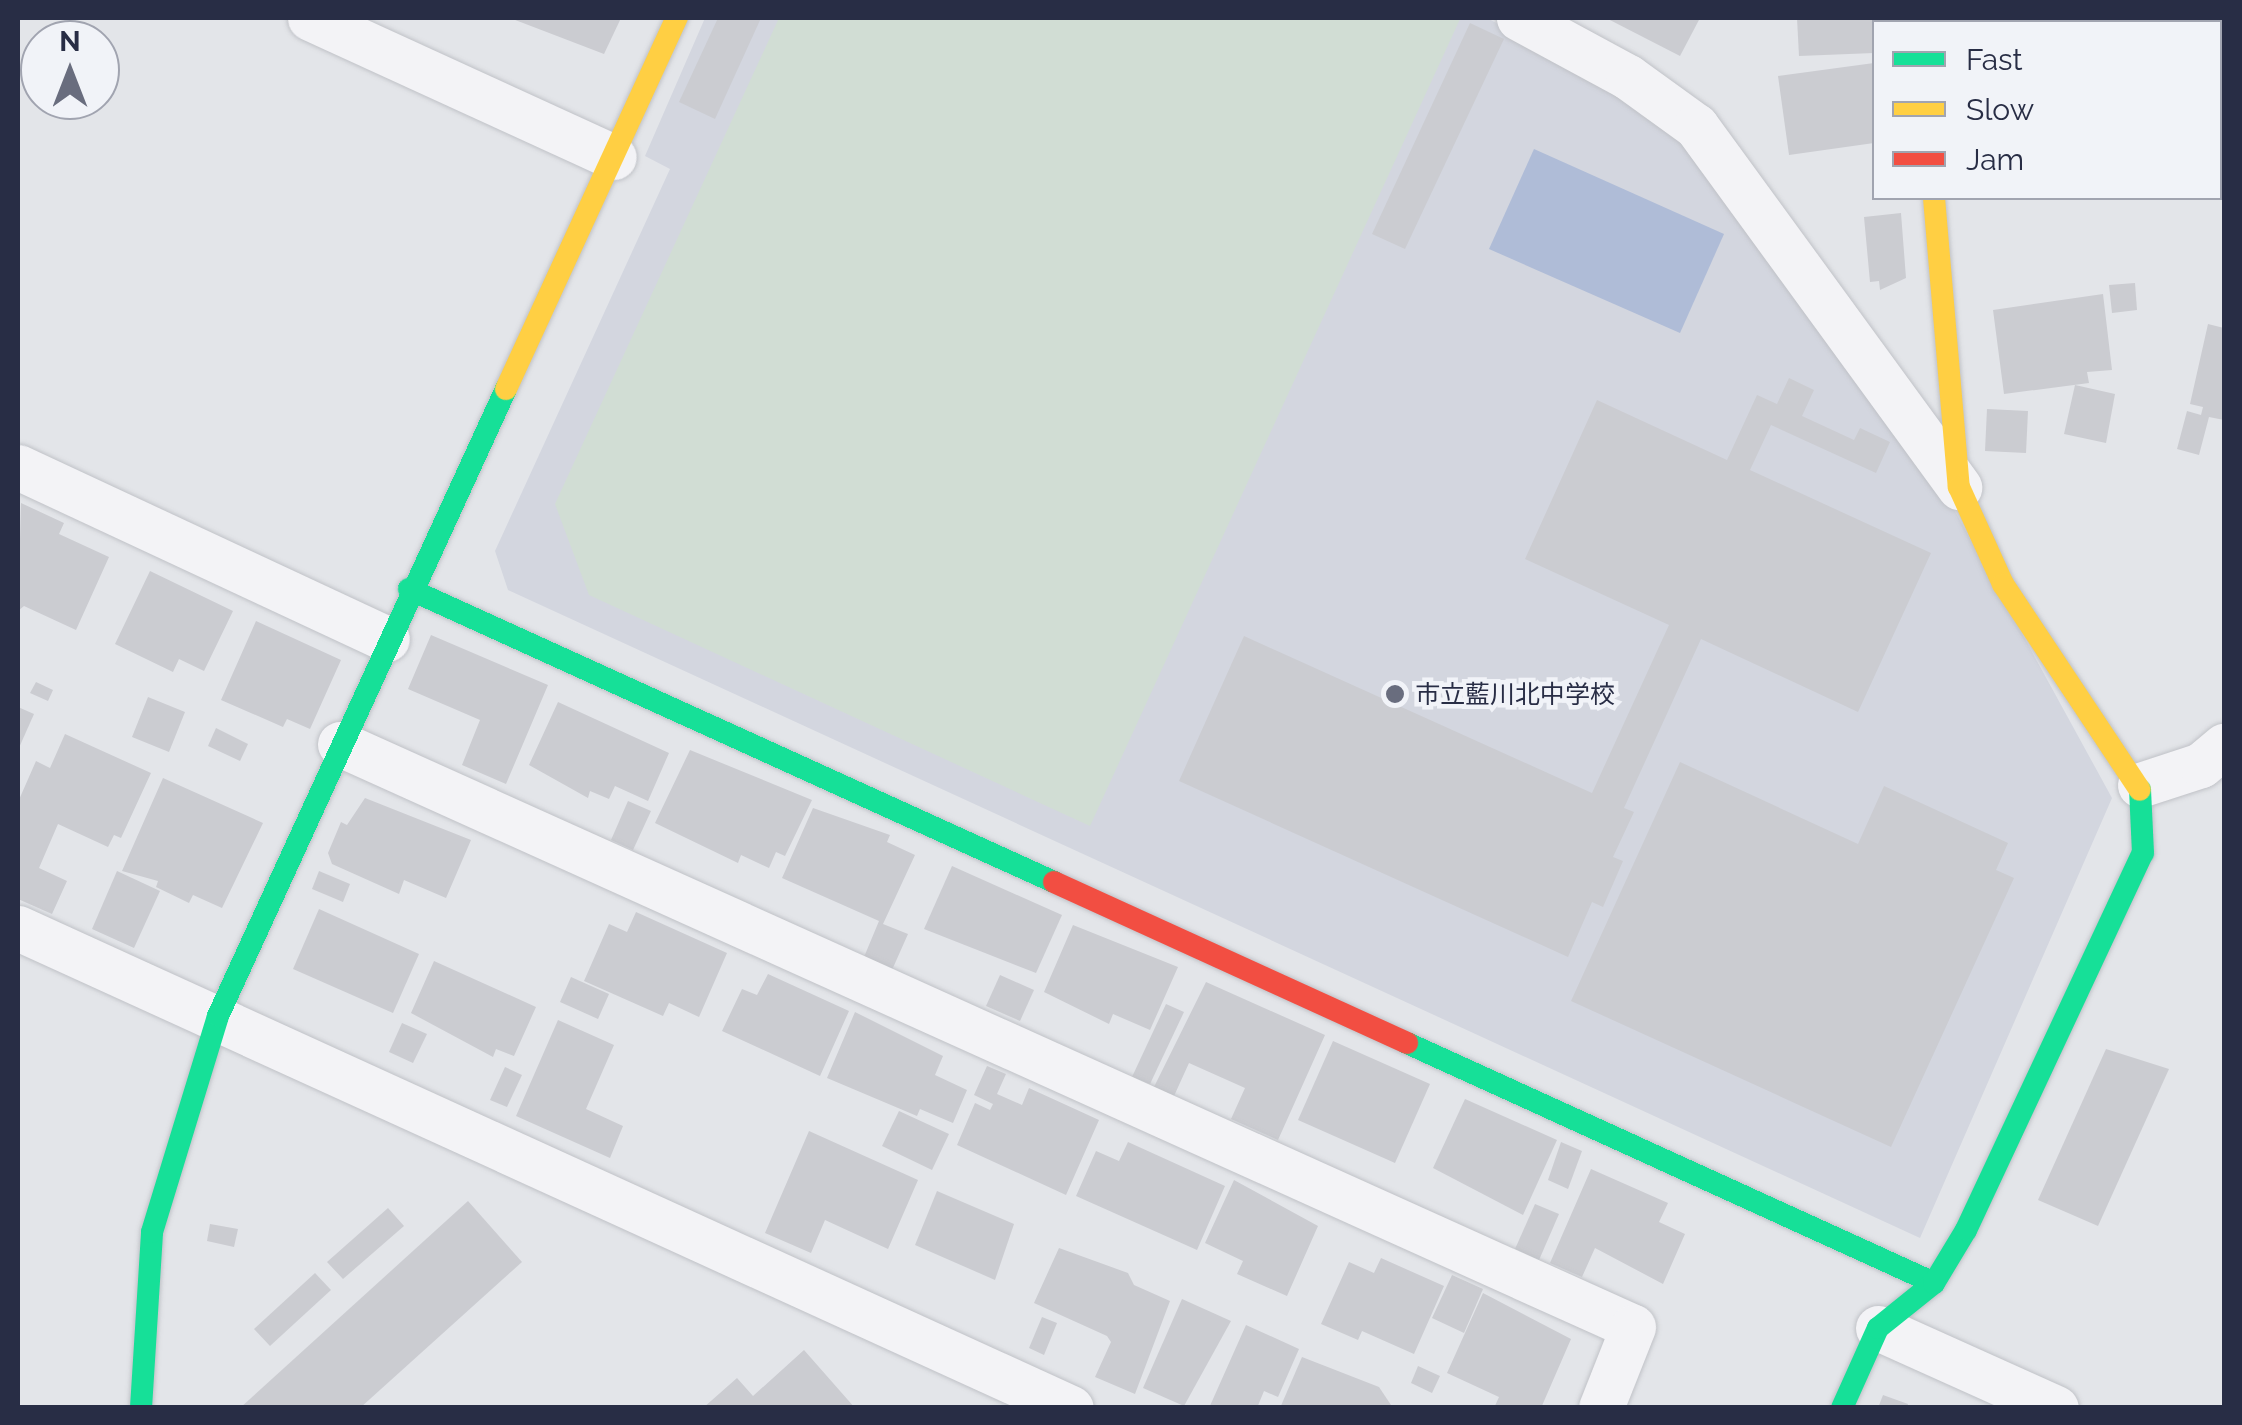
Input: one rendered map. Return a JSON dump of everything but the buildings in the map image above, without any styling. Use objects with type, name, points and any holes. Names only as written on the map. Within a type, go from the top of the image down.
[{"type":"street","points":[[310,18],[614,157]]},
{"type":"street","points":[[140,1408],[152,1232],[218,1016],[408,588],[677,18]]},
{"type":"street","points":[[1519,18],[1628,76],[1696,126],[1959,487],[2003,584],[2140,784],[2144,853],[1934,1283],[1878,1328],[1842,1408]]},
{"type":"street","points":[[1934,200],[1959,487]]},
{"type":"street","points":[[18,467],[387,638]]},
{"type":"street","points":[[408,588],[1934,1283]]},
{"type":"street","points":[[340,744],[1633,1327],[1602,1408]]},
{"type":"street","points":[[2140,784],[2217,763]]},
{"type":"street","points":[[18,928],[1071,1408]]},
{"type":"street","points":[[1878,1328],[2056,1408]]},
{"type":"shaded area","name":"市立藍川北中学校","points":[[705,18],[1487,18],[1635,97],[1695,143],[1945,493],[2112,798],[1920,1238],[508,590],[495,551],[670,169],[645,156]]},
{"type":"shaded area","points":[[779,18],[1460,19],[1090,826],[589,595],[555,504]]},
{"type":"water","points":[[1534,149],[1724,234],[1680,333],[1489,249]]},
{"type":"traffic: fast","points":[[141,1408],[152,1232],[218,1016],[506,389]]},
{"type":"traffic: fast","points":[[409,589],[1054,882]]},
{"type":"traffic: fast","points":[[1842,1408],[1878,1328],[1934,1283],[1966,1230],[2143,853],[2140,790]]},
{"type":"traffic: fast","points":[[1407,1043],[1934,1283]]},
{"type":"traffic: slow","points":[[506,389],[677,18]]},
{"type":"traffic: slow","points":[[1934,200],[1959,487],[2003,584],[2140,790]]},
{"type":"traffic: jam","points":[[1054,882],[1407,1043]]},
{"type":"place","name":"市立藍川北中学校","points":[[1395,694]]}]
